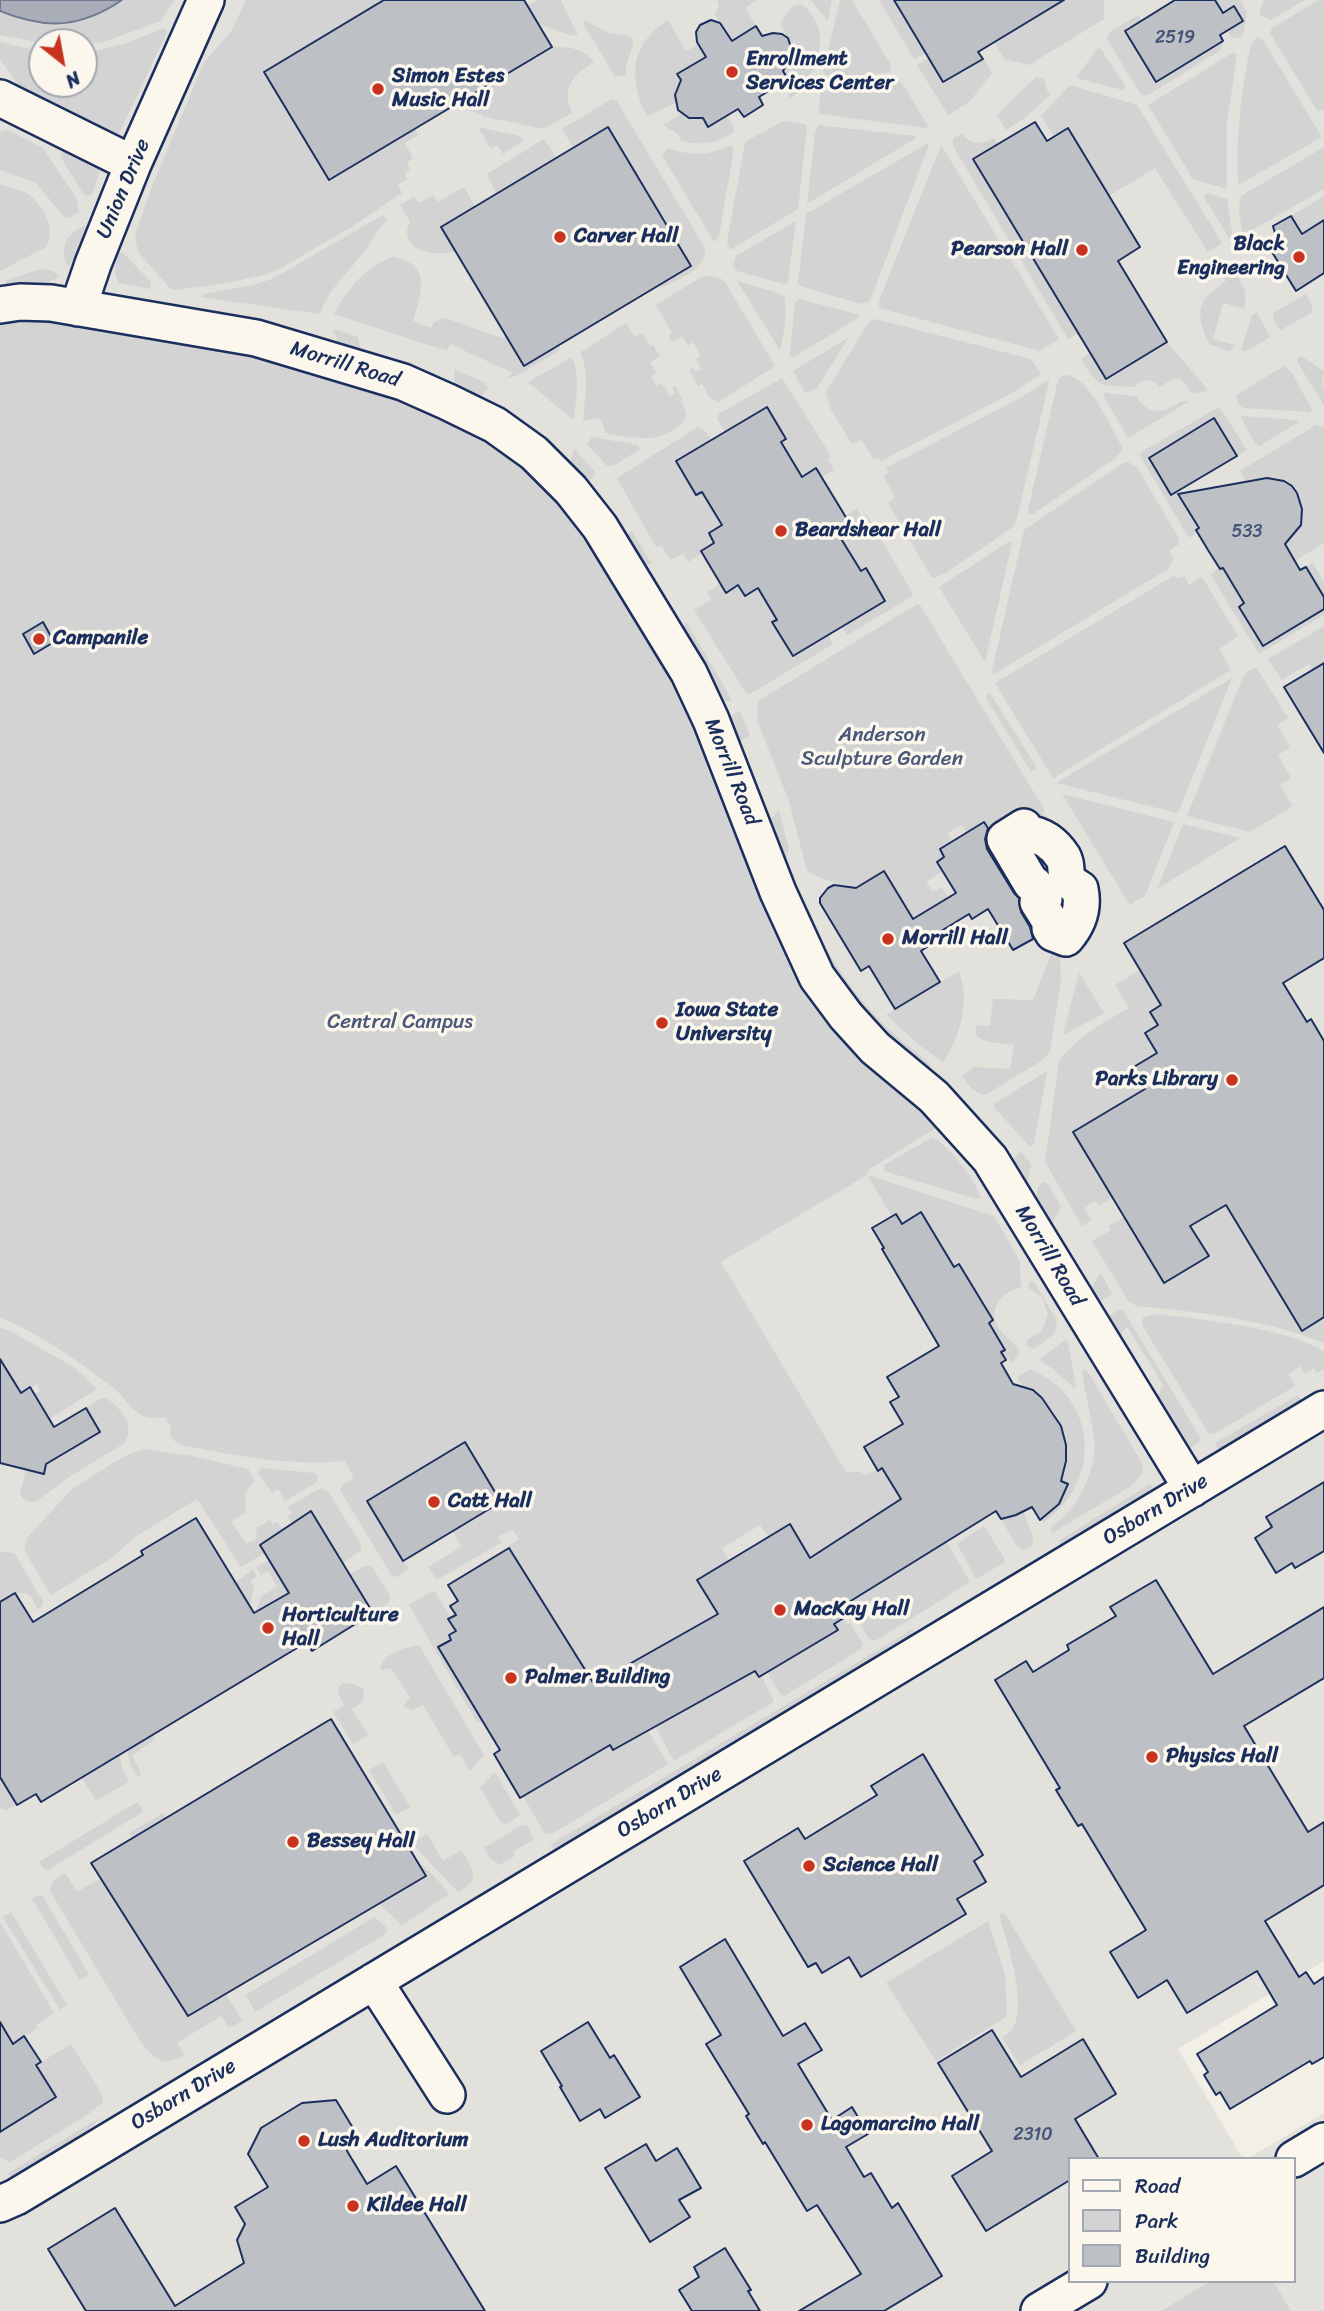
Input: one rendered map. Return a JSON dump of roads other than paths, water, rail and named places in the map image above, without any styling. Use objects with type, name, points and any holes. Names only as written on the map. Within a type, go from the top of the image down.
[{"type":"street","name":"Union Drive","points":[[78,308],[133,164],[206,0]]},
{"type":"street","points":[[0,99],[133,164]]},
{"type":"street","points":[[0,305],[30,302],[78,308]]},
{"type":"street","name":"Morrill Road","points":[[78,308],[257,338],[402,382],[495,425],[534,453],[570,489],[600,527],[689,673],[711,720],[778,892],[817,977],[874,1048],[934,1097],[990,1159],[1192,1489]]},
{"type":"street","name":"Osborn Drive","points":[[5,2204],[1324,1409]]},
{"type":"street","points":[[374,1981],[447,2095]]},
{"type":"street","points":[[1296,2158],[1324,2141]]},
{"type":"street","points":[[1040,2311],[1086,2283]]},
{"type":"place","name":"Enrollment Services Center","points":[[732,72]]},
{"type":"place","name":"Simon Estes Music Hall","points":[[378,89]]},
{"type":"place","name":"Carver Hall","points":[[560,237]]},
{"type":"place","name":"Pearson Hall","points":[[1082,250]]},
{"type":"place","name":"Black Engineering","points":[[1299,257]]},
{"type":"place","name":"Beardshear Hall","points":[[781,531]]},
{"type":"place","name":"Campanile","points":[[39,639]]},
{"type":"place","name":"Morrill Hall","points":[[888,939]]},
{"type":"place","name":"Iowa State University","points":[[662,1023]]},
{"type":"place","name":"Parks Library","points":[[1232,1080]]},
{"type":"place","name":"Catt Hall","points":[[434,1502]]},
{"type":"place","name":"MacKay Hall","points":[[780,1610]]},
{"type":"place","name":"Horticulture Hall","points":[[268,1628]]},
{"type":"place","name":"Palmer Building","points":[[511,1678]]},
{"type":"place","name":"Physics Hall","points":[[1152,1757]]},
{"type":"place","name":"Bessey Hall","points":[[293,1842]]},
{"type":"place","name":"Science Hall","points":[[809,1866]]},
{"type":"place","name":"Lagomarcino Hall","points":[[807,2125]]},
{"type":"place","name":"Lush Auditorium","points":[[304,2141]]},
{"type":"place","name":"Kildee Hall","points":[[353,2206]]},
{"type":"park label","name":"Anderson Sculpture Garden","points":[[882,748]]},
{"type":"park label","name":"Central Campus","points":[[400,1023]]}]
